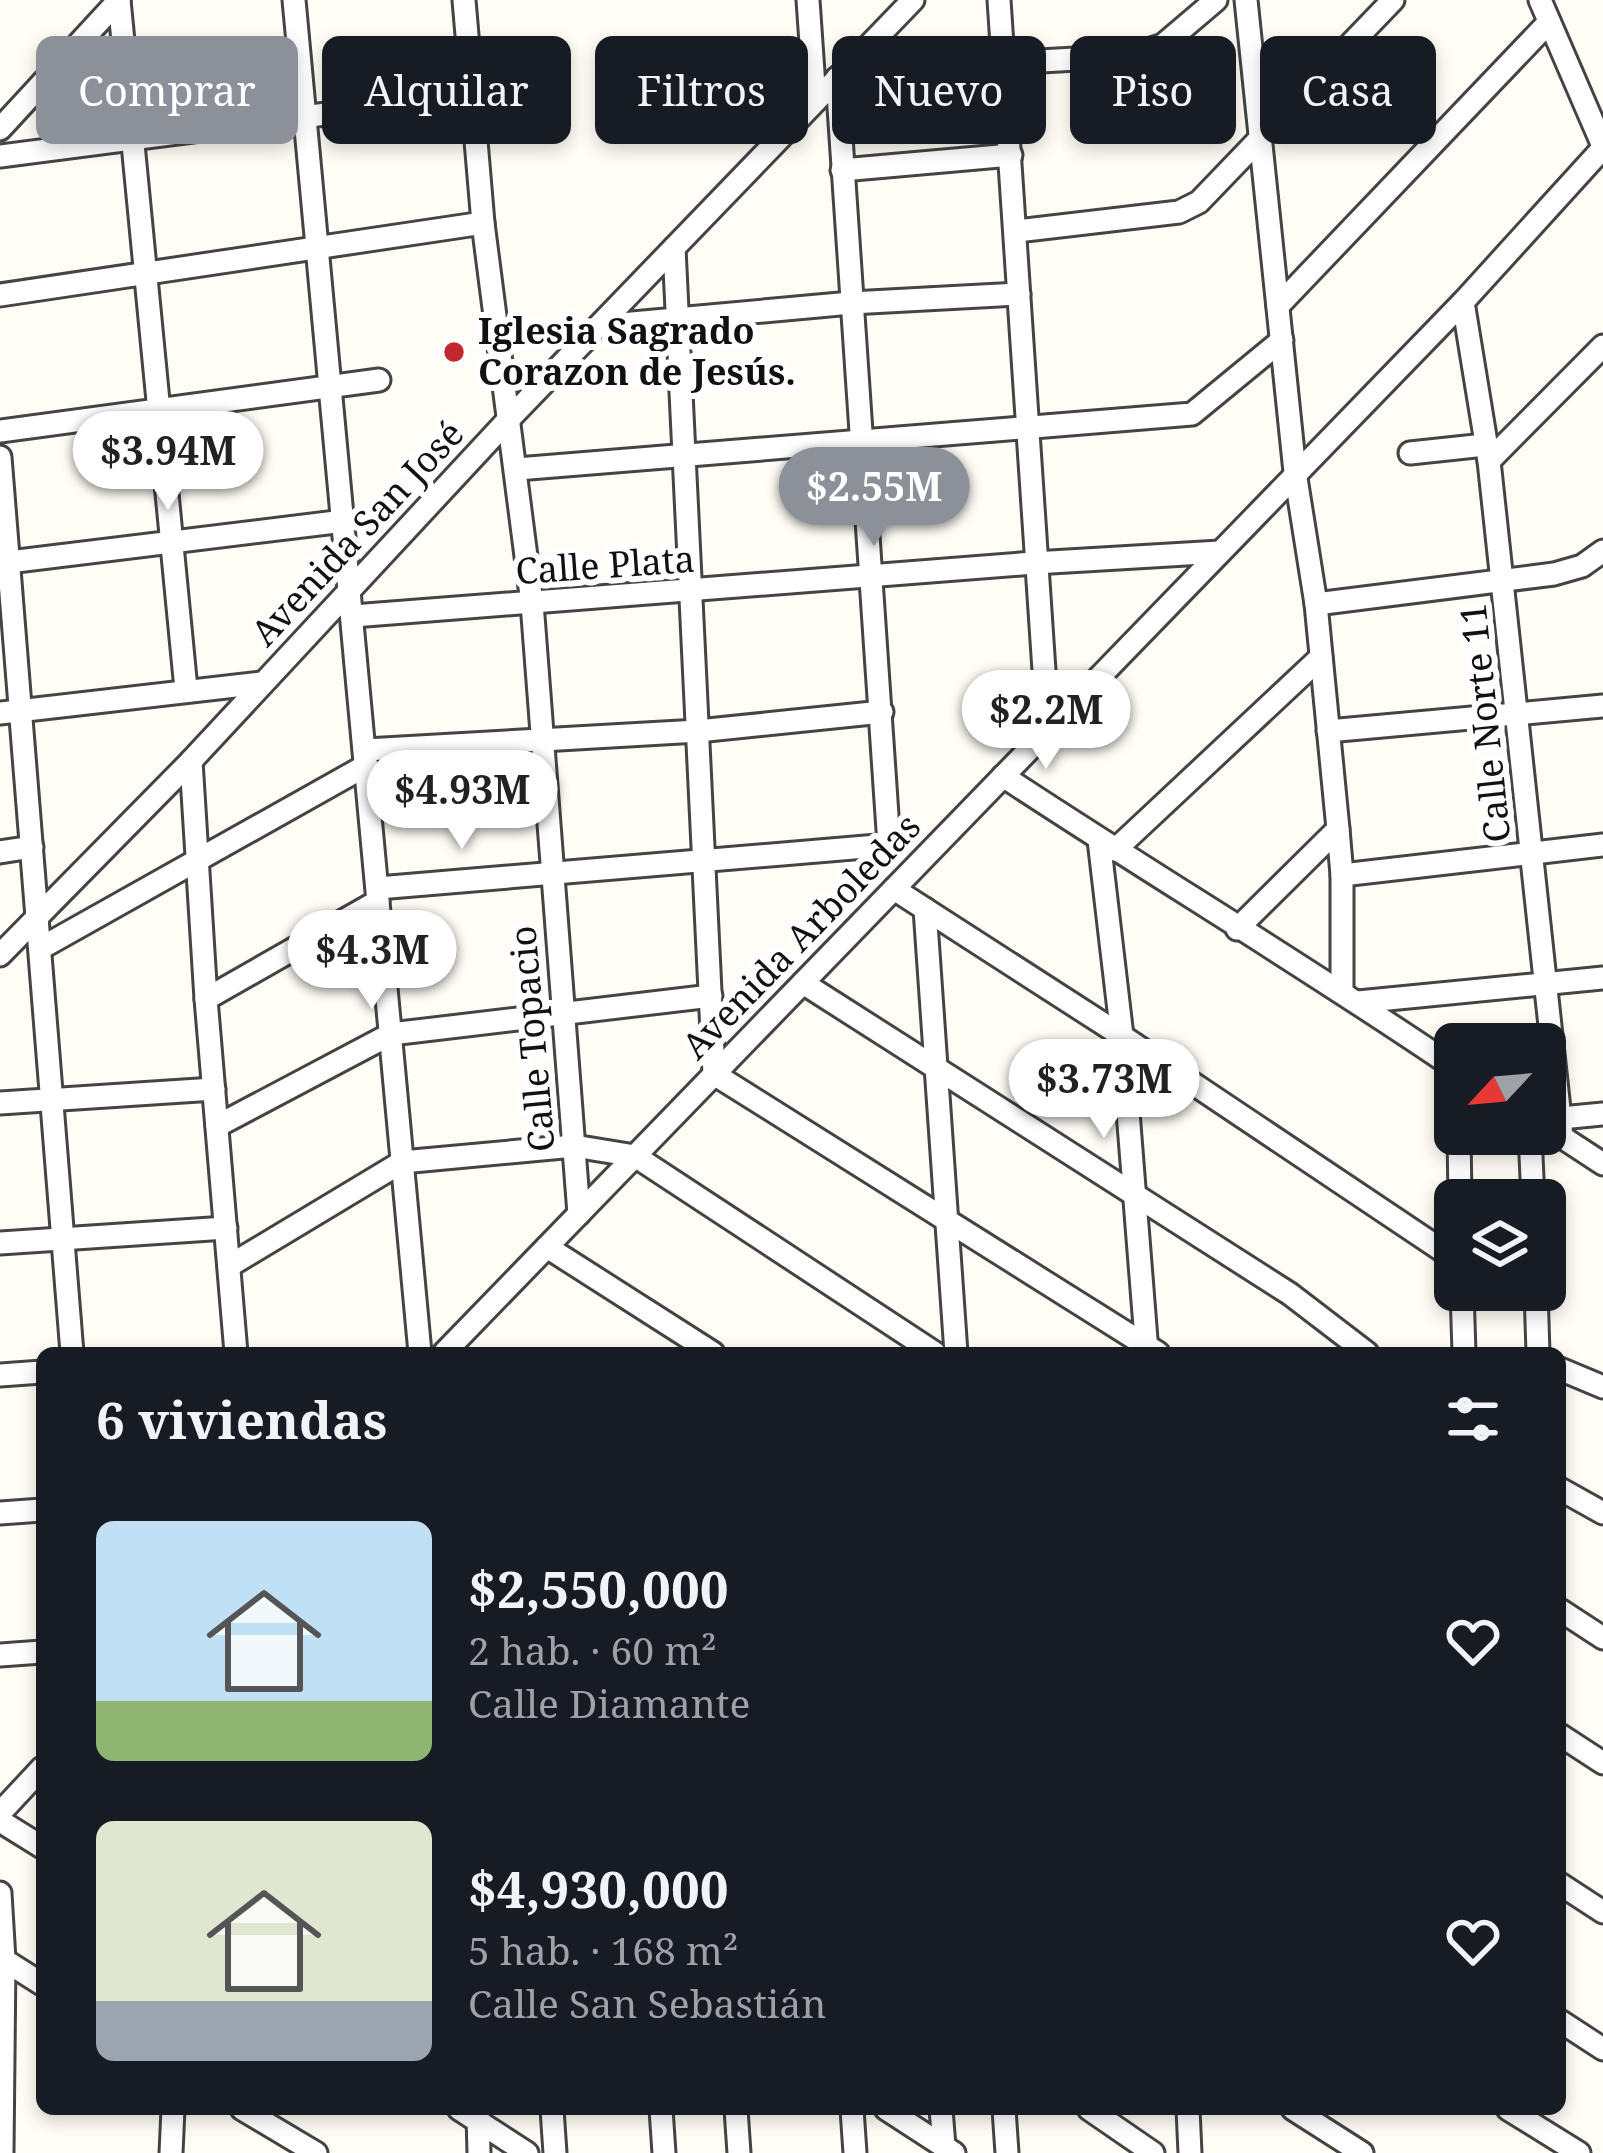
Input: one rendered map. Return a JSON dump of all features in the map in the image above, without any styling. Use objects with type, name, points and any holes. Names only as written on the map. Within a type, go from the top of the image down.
[{"type":"street","points":[[3,122],[119,0]]},
{"type":"street","points":[[119,0],[122,36]]},
{"type":"street","points":[[294,0],[419,1347]]},
{"type":"street","name":"Calle Topacio","points":[[464,0],[483,223],[532,603],[579,1214]]},
{"type":"street","points":[[808,0],[815,101]]},
{"type":"street","name":"Avenida San José","points":[[878,36],[913,0]]},
{"type":"street","points":[[999,0],[1002,36]]},
{"type":"street","points":[[1046,61],[1129,56],[1163,45],[1216,0]]},
{"type":"street","points":[[1246,0],[1260,122]]},
{"type":"street","points":[[1359,36],[1393,0]]},
{"type":"street","points":[[1540,0],[1603,147]]},
{"type":"street","points":[[1278,306],[1550,22]]},
{"type":"street","name":"Avenida San José","points":[[0,955],[191,761],[508,420],[832,83]]},
{"type":"street","points":[[298,119],[322,116]]},
{"type":"street","points":[[1017,231],[1179,212],[1199,202],[1260,141]]},
{"type":"street","points":[[0,156],[88,144]]},
{"type":"street","points":[[133,144],[186,689]]},
{"type":"street","points":[[841,144],[865,441],[889,845],[914,867]]},
{"type":"street","points":[[1010,144],[1048,730]]},
{"type":"street","points":[[1262,144],[1295,472],[1316,604],[1350,996]]},
{"type":"street","name":"Avenida Arboledas","points":[[462,1344],[547,1246],[1463,302],[1603,147]]},
{"type":"street","points":[[842,170],[1011,155]]},
{"type":"street","points":[[0,296],[483,223]]},
{"type":"street","points":[[674,248],[714,1074],[1145,1347]]},
{"type":"street","points":[[599,326],[851,303],[1019,294]]},
{"type":"street","name":"Calle Norte 11","points":[[1463,302],[1487,453],[1549,1023]]},
{"type":"street","points":[[517,469],[1192,414],[1282,340]]},
{"type":"street","points":[[1410,452],[1487,453],[1603,346]]},
{"type":"street","points":[[0,430],[379,380]]},
{"type":"street","points":[[0,457],[10,712],[32,847],[72,1347]]},
{"type":"street","points":[[5,562],[344,521]]},
{"type":"street","points":[[1316,604],[1582,566],[1603,551]]},
{"type":"street","name":"Calle Plata","points":[[353,616],[1220,552]]},
{"type":"street","points":[[1107,845],[1321,657]]},
{"type":"street","points":[[10,712],[262,683]]},
{"type":"street","points":[[1328,730],[1603,706]]},
{"type":"street","points":[[41,948],[199,860],[366,757],[882,712]]},
{"type":"street","points":[[191,761],[236,1347]]},
{"type":"street","points":[[1003,776],[1434,1053]]},
{"type":"street","points":[[1237,929],[1338,830]]},
{"type":"street","points":[[206,999],[378,895],[551,873],[889,845]]},
{"type":"street","points":[[1107,845],[1150,1347]]},
{"type":"street","points":[[1342,875],[1603,845]]},
{"type":"street","points":[[0,852],[32,847]]},
{"type":"street","points":[[893,889],[1434,1244]]},
{"type":"street","points":[[925,909],[955,1347]]},
{"type":"street","points":[[1350,996],[1603,978]]},
{"type":"street","points":[[803,982],[1290,1294],[1358,1347]]},
{"type":"street","points":[[217,1126],[391,1034],[711,996]]},
{"type":"street","points":[[0,1103],[214,1089]]},
{"type":"street","points":[[1566,1124],[1603,1114]]},
{"type":"street","points":[[1566,1135],[1603,1164]]},
{"type":"street","points":[[229,1266],[402,1162],[574,1146],[635,1156],[926,1347]]},
{"type":"street","points":[[0,1243],[226,1228]]},
{"type":"street","points":[[547,1246],[678,1342]]},
{"type":"street","points":[[1463,1311],[1464,1347]]},
{"type":"street","points":[[1537,1311],[1538,1347]]},
{"type":"street","points":[[0,1375],[36,1372]]},
{"type":"street","points":[[1566,1372],[1603,1388]]},
{"type":"street","points":[[1566,1492],[1603,1513]]},
{"type":"street","points":[[0,1513],[36,1510]]},
{"type":"street","points":[[1566,1614],[1603,1638]]},
{"type":"street","points":[[0,1655],[36,1652]]},
{"type":"street","points":[[1566,1739],[1603,1763]]},
{"type":"street","points":[[36,1775],[0,1817],[36,1843]]},
{"type":"street","points":[[1566,1888],[1603,1912]]},
{"type":"street","points":[[0,1893],[2,2153]]},
{"type":"street","points":[[4,1960],[36,1980]]},
{"type":"street","points":[[1566,2025],[1603,2049]]},
{"type":"street","points":[[171,2153],[172,2115]]},
{"type":"street","points":[[252,2115],[316,2153]]},
{"type":"street","points":[[478,2115],[479,2153]]},
{"type":"street","points":[[478,2115],[527,2153]]},
{"type":"street","points":[[552,2115],[555,2153]]},
{"type":"street","points":[[661,2115],[664,2153]]},
{"type":"street","points":[[736,2115],[739,2153]]},
{"type":"street","points":[[852,2115],[855,2153]]},
{"type":"street","points":[[895,2115],[949,2150]]},
{"type":"street","points":[[942,2115],[949,2150]]},
{"type":"street","points":[[1004,2115],[1007,2153]]},
{"type":"street","points":[[1098,2115],[1154,2153]]},
{"type":"street","points":[[1187,2115],[1190,2153]]},
{"type":"street","points":[[1302,2115],[1362,2153]]},
{"type":"street","points":[[1518,2115],[1580,2153]]},
{"type":"place","name":"Iglesia Sagrado Corazon de Jesús.","points":[[454,352]]}]
